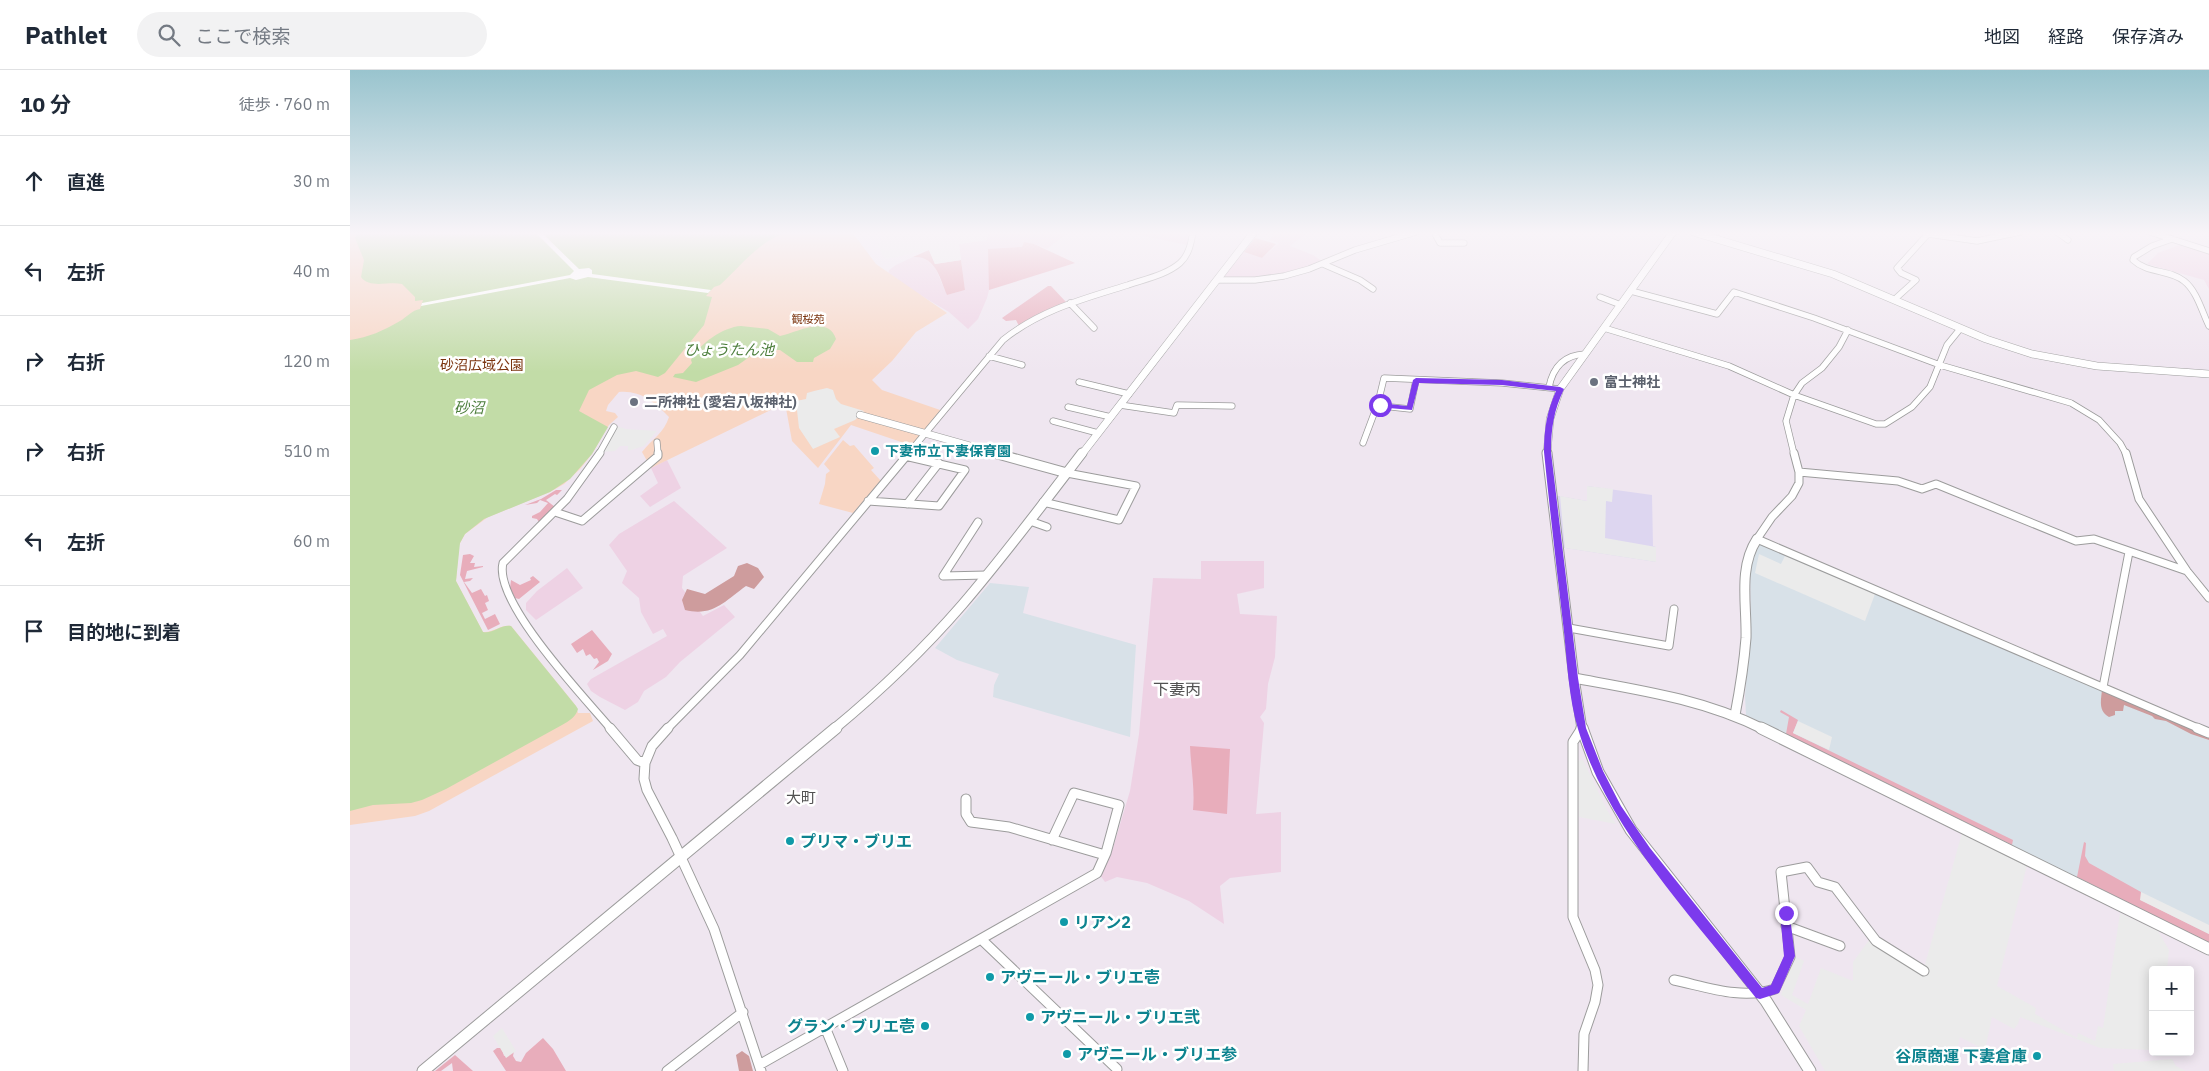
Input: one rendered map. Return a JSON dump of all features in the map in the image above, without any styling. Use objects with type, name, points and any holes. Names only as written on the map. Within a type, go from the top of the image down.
[{"type":"street","points":[[1052,840],[1074,793],[1120,805],[1105,855],[1097,873],[982,940],[825,1027],[760,1068],[714,929],[647,790],[644,779],[645,763],[648,754],[660,736],[740,655],[988,356],[1014,330],[1070,303],[1147,279]]},
{"type":"street","points":[[423,1071],[892,680],[951,619],[987,575],[1218,280],[1273,279]]},
{"type":"street","points":[[1357,279],[1373,289]]},
{"type":"street","points":[[1640,279],[1560,389],[1551,409],[1548,428],[1547,452],[1574,678],[1582,728],[1607,790],[1631,830],[1760,994],[1784,1028],[1810,1071]]},
{"type":"street","points":[[1845,279],[1960,329],[2024,352],[2076,364],[2209,374]]},
{"type":"street","points":[[1895,300],[1916,280],[1913,279]]},
{"type":"street","points":[[2179,279],[2189,286],[2209,326]]},
{"type":"street","points":[[1631,291],[1717,314],[1734,292],[1848,330],[1940,365],[2070,403],[2098,420],[2120,443],[2127,455],[2139,499],[2187,571],[2209,598]]},
{"type":"street","points":[[1600,297],[1621,304]]},
{"type":"street","points":[[1070,303],[1094,328]]},
{"type":"street","points":[[1604,328],[1729,366],[1794,395],[1876,424],[1886,424],[1912,407],[1930,387],[1947,345],[1960,329]]},
{"type":"street","points":[[1735,715],[1741,684],[1746,629],[1747,566],[1751,548],[1772,517],[1796,489],[1799,472],[1786,421],[1794,395],[1802,383],[1822,368],[1839,347],[1848,330]]},
{"type":"street","points":[[1548,387],[1552,372],[1561,361],[1571,356],[1585,354]]},
{"type":"street","points":[[988,356],[1022,365]]},
{"type":"street","points":[[1363,443],[1378,403],[1384,378],[1502,382],[1560,389]]},
{"type":"street","points":[[1378,403],[1382,406],[1410,409],[1416,380]]},
{"type":"street","points":[[1078,382],[1129,394]]},
{"type":"street","points":[[1120,405],[1170,413],[1175,413],[1177,405],[1232,406]]},
{"type":"street","points":[[1068,407],[1110,417]]},
{"type":"street","points":[[860,415],[1067,473],[1136,486],[1119,520],[1043,502]]},
{"type":"street","points":[[1053,420],[1098,433]]},
{"type":"street","points":[[614,427],[578,485],[555,512],[506,560],[500,568],[500,573],[516,610],[528,628],[633,756],[645,763]]},
{"type":"street","points":[[555,512],[582,521],[658,456],[657,442]]},
{"type":"street","points":[[868,501],[939,506],[965,470],[905,456]]},
{"type":"street","points":[[908,504],[939,463]]},
{"type":"street","points":[[1799,472],[1898,481],[1922,489],[1936,484],[2076,540],[2094,539],[2187,571]]},
{"type":"street","points":[[1030,521],[1047,527]]},
{"type":"street","points":[[978,522],[943,576],[987,575]]},
{"type":"street","points":[[1757,539],[2209,734]]},
{"type":"street","points":[[2103,688],[2129,552]]},
{"type":"street","points":[[1569,628],[1669,646],[1674,609]]},
{"type":"street","points":[[1574,678],[1669,695],[1705,704],[1735,715],[2209,949]]},
{"type":"street","points":[[1582,728],[1573,742],[1573,917],[1598,978],[1595,1004],[1584,1036],[1584,1071]]},
{"type":"street","points":[[966,799],[964,811],[971,822],[1009,827],[1105,855]]},
{"type":"street","points":[[1674,980],[1737,994],[1760,994],[1775,989],[1790,956],[1781,872],[1807,866],[1814,878],[1822,886],[1835,887],[1876,941],[1924,971]]},
{"type":"street","points":[[1786,926],[1840,946]]},
{"type":"street","points":[[982,940],[1117,1069]]},
{"type":"street","points":[[667,1071],[743,1012]]},
{"type":"street","points":[[825,1027],[843,1071]]},
{"type":"shaded area","points":[[893,279],[940,279],[947,295],[965,290],[964,279],[996,279],[990,286],[978,319],[968,329],[949,312]]},
{"type":"shaded area","points":[[940,279],[963,279],[965,290],[947,295]]},
{"type":"shaded area","points":[[989,279],[1025,279],[989,290]]},
{"type":"shaded area","points":[[2199,279],[2209,279],[2209,289],[2204,280]]},
{"type":"shaded area","points":[[1048,286],[1051,286],[1066,302],[1019,326],[1016,320],[1006,321],[1002,318]]},
{"type":"shaded area","points":[[827,388],[833,390],[836,399],[841,404],[864,411],[855,420],[834,429],[840,437],[813,449],[799,428],[796,401],[806,399],[807,393]]},
{"type":"shaded area","points":[[616,426],[626,429],[657,431],[644,446],[628,451],[628,446],[620,446],[615,451],[600,452]]},
{"type":"shaded area","points":[[667,460],[681,488],[650,507],[640,496],[658,483],[651,468]]},
{"type":"shaded area","points":[[1587,486],[1652,495],[1653,546],[1656,547],[1656,562],[1559,547],[1553,495],[1587,501]]},
{"type":"shaded area","points":[[1587,486],[1613,489],[1612,502],[1606,501],[1605,538],[1656,547],[1656,562],[1565,548],[1560,496],[1587,501]]},
{"type":"shaded area","points":[[556,490],[562,490],[557,495],[555,494],[546,500],[555,507],[539,522],[537,519],[532,518],[548,503],[540,500],[537,503],[525,505],[541,499]]},
{"type":"shaded area","points":[[674,501],[727,548],[683,576],[682,588],[703,616],[724,605],[735,617],[680,662],[666,677],[644,691],[638,702],[625,710],[591,691],[587,684],[591,679],[667,636],[663,629],[653,634],[641,612],[639,598],[622,583],[627,571],[609,545],[619,534]]},
{"type":"shaded area","points":[[1759,542],[2209,737],[2209,943],[1746,715],[1745,696],[1751,622],[1750,569],[1755,547]]},
{"type":"shaded area","points":[[470,554],[474,556],[470,563],[475,563],[474,567],[483,567],[467,571],[465,579],[473,578],[470,581],[464,582],[472,593],[481,589],[485,596],[487,595],[489,601],[485,603],[488,610],[482,613],[485,619],[495,614],[500,624],[488,630],[460,575],[463,555]]},
{"type":"shaded area","points":[[1759,554],[1781,564],[1785,556],[1875,594],[1865,621],[1755,573]]},
{"type":"shaded area","points":[[1201,561],[1264,561],[1264,588],[1237,594],[1240,614],[1277,616],[1275,657],[1268,684],[1266,709],[1260,717],[1264,723],[1256,814],[1281,812],[1281,872],[1230,878],[1220,886],[1224,924],[1189,901],[1147,883],[1117,877],[1105,882],[1100,875],[1113,848],[1130,791],[1139,734],[1153,578],[1201,579]]},
{"type":"shaded area","points":[[747,563],[758,568],[764,577],[754,589],[746,586],[725,602],[711,609],[695,612],[685,610],[682,600],[687,589],[705,594],[734,576],[738,566]]},
{"type":"shaded area","points":[[567,568],[583,588],[536,620],[526,610],[526,603],[537,591]]},
{"type":"shaded area","points":[[533,576],[540,582],[519,599],[515,598],[510,588],[511,580],[520,585],[531,580],[530,578]]},
{"type":"shaded area","points":[[990,583],[1029,587],[1023,613],[1136,645],[1130,737],[993,697],[994,685],[999,674],[957,660],[935,648]]},
{"type":"shaded area","points":[[592,630],[612,654],[608,661],[593,670],[599,662],[597,658],[594,659],[590,654],[586,656],[583,649],[577,653],[571,644]]},
{"type":"shaded area","points":[[2102,690],[2209,737],[2209,740],[2124,705],[2123,711],[2115,711],[2115,715],[2109,717],[2103,712]]},
{"type":"shaded area","points":[[1781,710],[1798,720],[1793,733],[2013,840],[2012,845],[1786,734],[1789,717],[1780,712]]},
{"type":"shaded area","points":[[1798,721],[1832,737],[1829,750],[1793,733]]},
{"type":"shaded area","points":[[1190,746],[1230,749],[1227,814],[1193,810]]},
{"type":"shaded area","points":[[1583,760],[1607,810],[1616,824],[1579,817],[1576,761]]},
{"type":"shaded area","points":[[1962,833],[2027,865],[1997,986],[2036,1008],[2035,1014],[2077,1038],[2078,1033],[2095,1041],[2098,1026],[2103,1028],[2120,913],[2158,931],[2169,950],[2167,966],[2149,966],[2149,1050],[2100,1048],[2020,1017],[2014,1029],[1992,1017],[1985,1050],[1960,1037],[1952,1071],[1825,1071],[1799,1026],[1806,1010],[1781,995],[1795,956],[1804,961],[1792,995],[1808,1004],[1821,968],[1853,981],[1853,962],[1869,940],[1922,975]]},
{"type":"shaded area","points":[[2084,842],[2086,843],[2085,856],[2089,863],[2141,892],[2141,900],[2209,934],[2209,943],[2077,877]]},
{"type":"shaded area","points":[[2141,892],[2209,925],[2209,934],[2140,900]]},
{"type":"shaded area","points":[[502,1028],[516,1051],[506,1058],[493,1036]]},
{"type":"shaded area","points":[[543,1038],[553,1049],[566,1071],[506,1071],[493,1051],[497,1048],[502,1048],[504,1056],[514,1051],[513,1056],[516,1061],[521,1062],[526,1053]]},
{"type":"shaded area","points":[[742,1051],[749,1056],[753,1071],[739,1071],[736,1055]]},
{"type":"shaded area","points":[[455,1055],[473,1071],[453,1071],[452,1063],[441,1071],[435,1071]]},
{"type":"shaded area","points":[[2172,1059],[2176,1066],[2186,1071],[2114,1071],[2113,1064]]},
{"type":"green space","name":"砂沼","points":[[350,279],[897,279],[947,313],[916,332],[892,361],[872,380],[882,390],[943,411],[913,446],[851,425],[818,468],[792,441],[785,403],[651,468],[642,452],[661,432],[669,417],[647,398],[634,393],[619,392],[608,405],[606,411],[615,413],[618,417],[609,425],[592,454],[580,469],[564,484],[550,492],[488,517],[465,534],[459,545],[456,581],[483,632],[511,626],[576,706],[578,713],[590,713],[593,721],[429,811],[415,816],[350,825]]},
{"type":"green space","points":[[843,440],[850,446],[854,445],[874,468],[871,470],[881,481],[853,513],[819,504],[826,474],[830,471],[824,464]]},
{"type":"water","name":"砂沼","points":[[363,279],[727,279],[720,285],[714,287],[706,296],[712,297],[704,325],[665,373],[658,377],[636,371],[617,375],[589,390],[579,411],[608,427],[592,454],[570,479],[550,492],[484,519],[465,534],[460,543],[456,581],[483,632],[511,626],[576,706],[578,709],[576,714],[562,725],[446,789],[422,800],[411,803],[373,805],[350,811],[350,340],[382,331],[394,325],[412,312],[420,309],[423,300],[415,301],[415,297],[402,284],[374,284]]},
{"type":"water","name":"ひょうたん池","points":[[741,326],[768,329],[780,336],[819,326],[832,332],[836,339],[830,349],[814,358],[813,362],[797,362],[780,350],[769,350],[755,353],[738,365],[696,382],[673,377],[675,374],[683,373],[692,363],[691,360],[695,354],[712,337],[727,329]]},
{"type":"pier","points":[[550,279],[566,279],[421,306],[422,303]]},
{"type":"pier","points":[[601,279],[627,279],[711,290],[708,293]]},
{"type":"place","name":"富士神社","points":[[1594,382]]},
{"type":"place","name":"二所神社 (愛宕八坂神社)","points":[[634,402]]},
{"type":"place","name":"下妻市立下妻保育園","points":[[875,451]]},
{"type":"place","name":"プリマ・ブリエ","points":[[790,841]]},
{"type":"place","name":"リアン2","points":[[1064,922]]},
{"type":"place","name":"アヴニール・ブリエ壱","points":[[990,977]]},
{"type":"place","name":"アヴニール・ブリエ弐","points":[[1030,1017]]},
{"type":"place","name":"グラン・ブリエ壱","points":[[925,1026]]},
{"type":"place","name":"アヴニール・ブリエ参","points":[[1067,1054]]},
{"type":"place","name":"谷原商運 下妻倉庫","points":[[2037,1056]]},
{"type":"district","name":"下妻丙","points":[[1177,689]]},
{"type":"district","name":"大町","points":[[801,797]]},
{"type":"route","points":[[1380,405],[1410,409],[1416,380],[1502,382],[1560,389],[1551,409],[1547,452],[1574,678],[1582,728],[1598,772],[1618,809],[1646,852],[1760,994],[1775,989],[1790,956],[1786,913]]},
{"type":"park label","name":"観桜苑","points":[[808,319]]},
{"type":"park label","name":"砂沼広域公園","points":[[482,365]]}]
